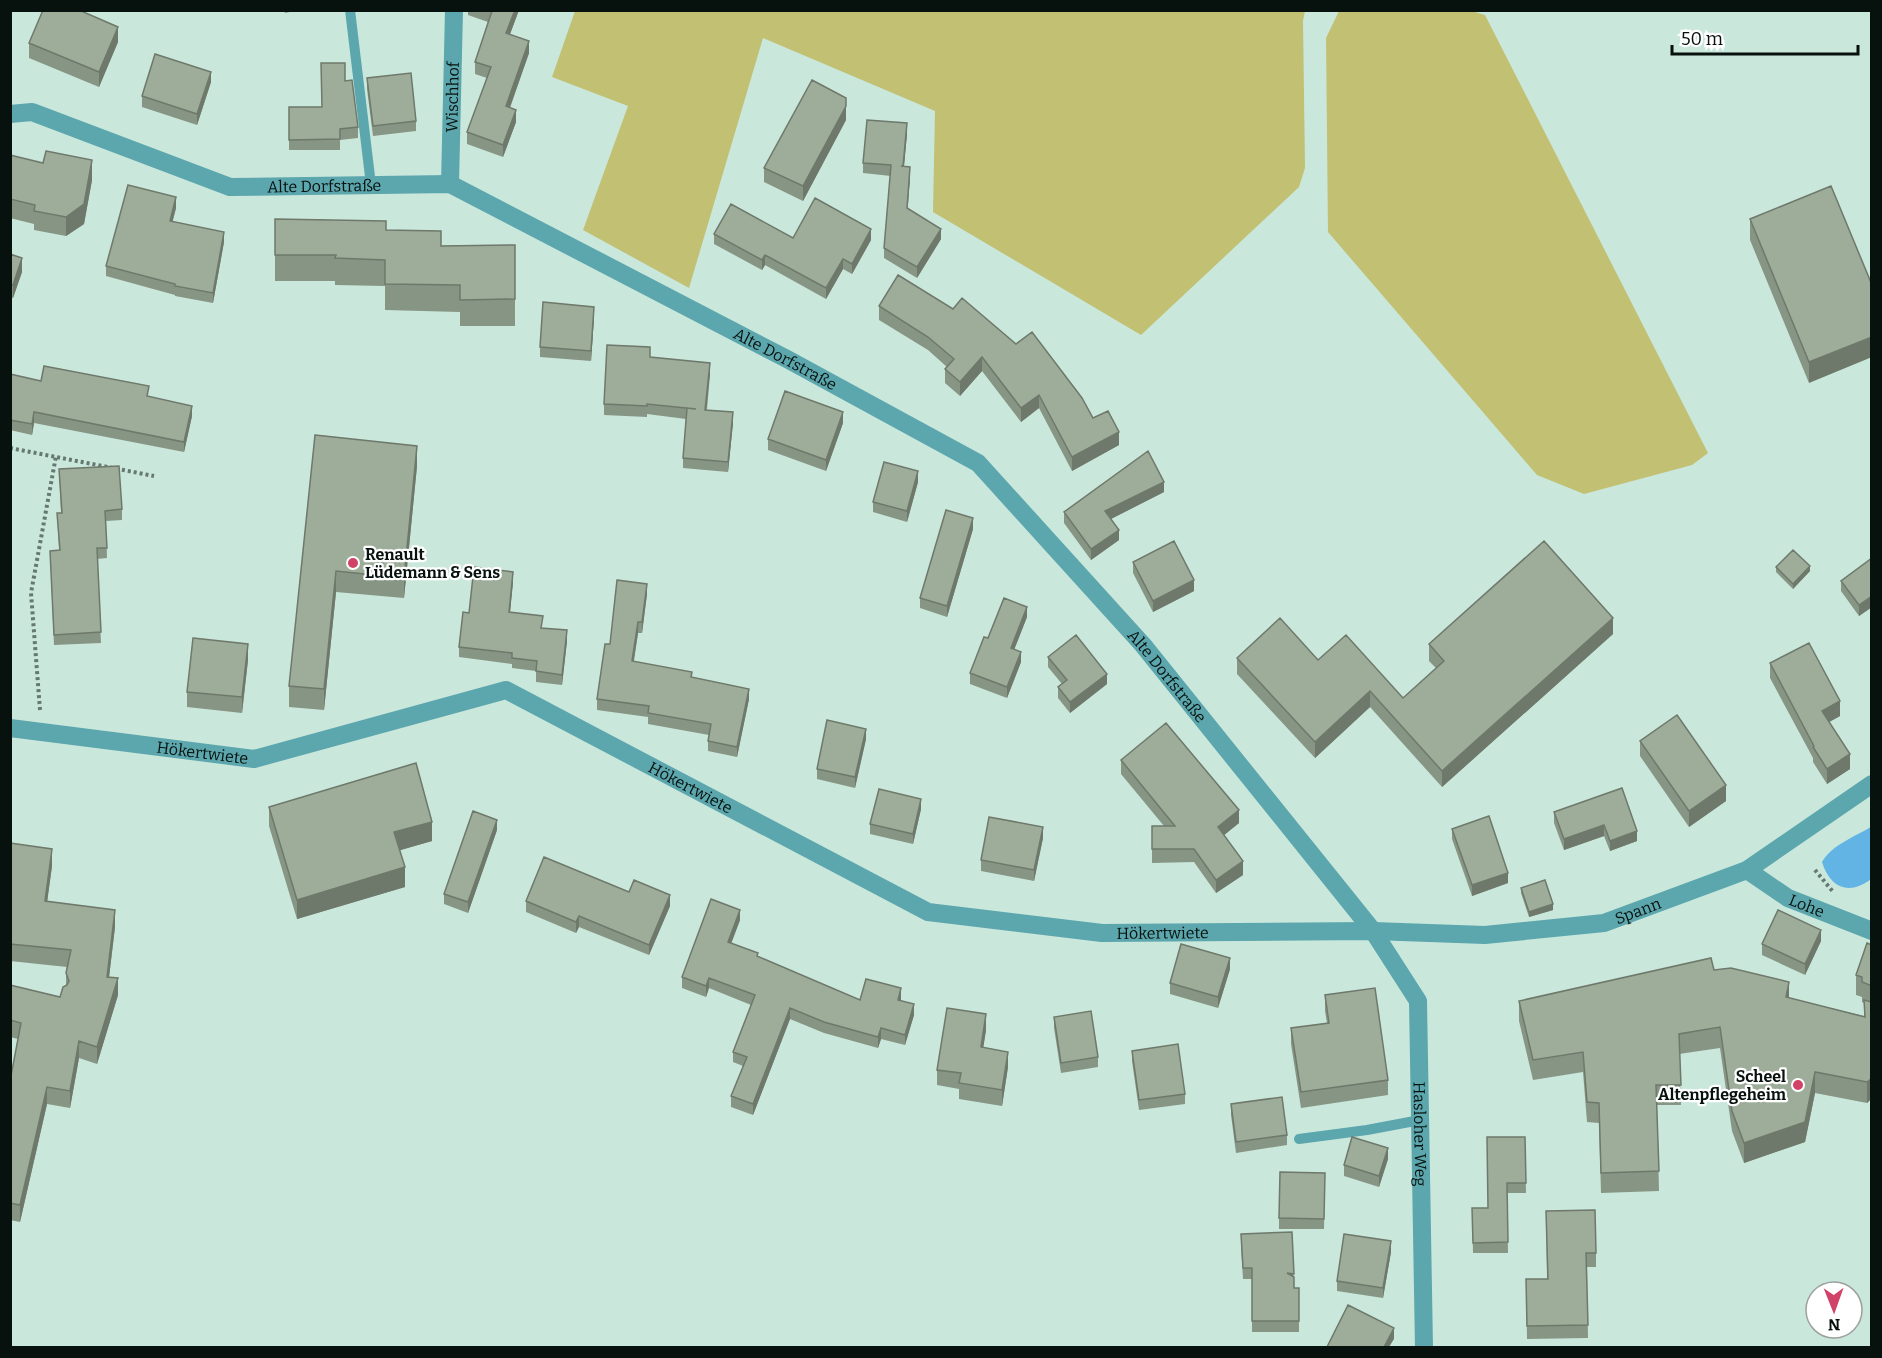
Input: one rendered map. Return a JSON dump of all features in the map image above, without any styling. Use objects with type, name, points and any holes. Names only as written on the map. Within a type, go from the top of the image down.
[{"type":"street","name":"Wischhof","points":[[450,184],[454,10]]},
{"type":"street","name":"Alte Dorfstraße","points":[[10,114],[32,112],[230,187],[450,184],[787,359],[978,463],[1143,645],[1373,931]]},
{"type":"street","name":"Hökertwiete","points":[[10,728],[254,759],[506,690],[928,912],[1102,933],[1373,931]]},
{"type":"street","name":"Spann","points":[[1373,931],[1485,935],[1604,923],[1747,870],[1872,784]]},
{"type":"street","name":"Lohe","points":[[1747,870],[1788,898],[1872,931]]},
{"type":"street","name":"Hasloher Weg","points":[[1373,931],[1418,1001],[1424,1347]]},
{"type":"lane","points":[[350,10],[371,185]]},
{"type":"lane","points":[[1299,1139],[1367,1130],[1420,1119]]},
{"type":"path","points":[[10,448],[154,476]]},
{"type":"path","points":[[42,732],[31,593],[56,456]]},
{"type":"path","points":[[1815,870],[1835,894]]},
{"type":"path","points":[[1817,887],[1824,881]]},
{"type":"shaded area","points":[[1468,10],[1485,15],[1708,453],[1692,465],[1584,494],[1537,475],[1328,232],[1326,38],[1339,11]]},
{"type":"shaded area","points":[[575,11],[1305,11],[1303,21],[1305,168],[1299,187],[1141,335],[933,212],[935,111],[763,38],[689,288],[583,230],[628,106],[552,77]]},
{"type":"water","points":[[1871,827],[1871,879],[1855,887],[1841,887],[1830,878],[1822,862],[1837,846]]},
{"type":"building","points":[[43,10],[79,10],[118,27],[99,72],[29,43]]},
{"type":"building","points":[[490,10],[515,10],[506,33],[529,41],[506,106],[516,110],[503,145],[467,132],[491,67],[475,62],[492,11]]},
{"type":"building","points":[[155,54],[211,72],[197,114],[142,96]]},
{"type":"building","points":[[321,63],[345,63],[345,81],[352,80],[358,127],[340,129],[340,139],[289,140],[289,107],[322,107]]},
{"type":"building","points":[[411,73],[416,121],[373,126],[367,78]]},
{"type":"building","points":[[812,80],[846,98],[846,106],[803,186],[764,168]]},
{"type":"building","points":[[867,120],[907,123],[903,166],[901,166],[910,167],[907,208],[941,229],[917,267],[884,248],[891,165],[863,163]]},
{"type":"building","points":[[46,151],[92,160],[84,204],[66,217],[34,211],[35,205],[10,199],[10,155],[43,163]]},
{"type":"building","points":[[128,185],[176,197],[170,221],[224,232],[213,293],[175,286],[175,284],[106,266]]},
{"type":"building","points":[[1831,186],[1872,285],[1872,337],[1809,362],[1750,219]]},
{"type":"building","points":[[815,198],[871,229],[852,264],[843,259],[826,288],[765,255],[762,260],[714,234],[731,204],[793,238]]},
{"type":"building","points":[[275,219],[386,221],[386,230],[441,231],[441,246],[515,245],[515,299],[460,300],[460,285],[385,284],[385,260],[335,258],[336,255],[275,255]]},
{"type":"building","points":[[10,254],[22,258],[13,285],[10,284]]},
{"type":"building","points":[[898,275],[953,309],[962,298],[1016,344],[1032,332],[1082,398],[1093,418],[1108,411],[1119,432],[1072,457],[1039,395],[1021,408],[982,357],[960,382],[945,369],[954,359],[928,337],[879,306]]},
{"type":"building","points":[[543,302],[594,307],[591,351],[540,347]]},
{"type":"building","points":[[607,345],[650,347],[650,357],[710,363],[705,410],[733,412],[728,462],[683,458],[687,408],[647,404],[647,406],[604,404]]},
{"type":"building","points":[[44,366],[149,386],[147,396],[192,406],[184,442],[34,412],[32,424],[10,420],[10,374],[41,381]]},
{"type":"building","points":[[785,391],[843,412],[826,460],[768,439]]},
{"type":"building","points":[[315,435],[417,446],[404,578],[336,571],[324,689],[289,686]]},
{"type":"building","points":[[1148,451],[1164,482],[1105,511],[1119,530],[1091,549],[1064,512]]},
{"type":"building","points":[[884,462],[918,471],[907,511],[873,502]]},
{"type":"building","points":[[119,466],[122,509],[105,511],[107,548],[97,548],[101,632],[54,635],[50,551],[60,550],[57,513],[62,513],[59,469]]},
{"type":"building","points":[[946,510],[973,518],[947,606],[920,598]]},
{"type":"building","points":[[1174,541],[1194,580],[1153,601],[1133,562]]},
{"type":"building","points":[[1544,541],[1613,618],[1442,771],[1370,691],[1315,742],[1237,658],[1280,618],[1318,660],[1346,635],[1403,698],[1444,661],[1429,644]]},
{"type":"building","points":[[1793,550],[1810,566],[1793,584],[1776,567]]},
{"type":"building","points":[[1872,558],[1872,596],[1859,605],[1841,581]]},
{"type":"building","points":[[474,567],[513,572],[509,612],[543,616],[541,628],[567,630],[562,675],[536,671],[537,661],[512,658],[512,653],[459,647],[463,612],[469,613]]},
{"type":"building","points":[[617,580],[647,584],[642,622],[638,622],[632,661],[692,672],[691,677],[749,689],[737,747],[708,741],[711,724],[648,713],[649,706],[597,699],[605,644],[610,644]]},
{"type":"building","points":[[1004,598],[1027,607],[1011,648],[1021,652],[1007,687],[970,673],[984,637],[988,638]]},
{"type":"building","points":[[1076,635],[1107,674],[1070,702],[1058,687],[1067,680],[1048,657]]},
{"type":"building","points":[[193,638],[248,644],[242,697],[187,692]]},
{"type":"building","points":[[1809,643],[1840,701],[1822,711],[1850,754],[1827,769],[1813,747],[1770,663]]},
{"type":"building","points":[[1677,715],[1726,785],[1689,811],[1640,741]]},
{"type":"building","points":[[827,720],[866,729],[855,777],[817,769]]},
{"type":"building","points":[[1166,723],[1239,810],[1218,827],[1243,861],[1216,880],[1194,849],[1152,849],[1152,826],[1175,826],[1121,760]]},
{"type":"building","points":[[416,763],[432,822],[394,832],[405,867],[297,900],[269,807]]},
{"type":"building","points":[[1622,788],[1637,831],[1610,841],[1604,825],[1564,839],[1554,812]]},
{"type":"building","points":[[879,789],[921,799],[913,834],[870,824]]},
{"type":"building","points":[[473,811],[497,820],[468,902],[444,894]]},
{"type":"building","points":[[1489,816],[1508,873],[1472,885],[1452,829]]},
{"type":"building","points":[[989,817],[1043,827],[1034,870],[981,860]]},
{"type":"building","points":[[10,843],[52,849],[45,901],[115,910],[107,977],[118,978],[97,1047],[79,1041],[70,1091],[47,1087],[20,1205],[10,1203],[10,1081],[21,1023],[10,1020],[10,985],[60,997],[63,987],[69,981],[66,973],[71,950],[10,944]]},
{"type":"building","points":[[544,857],[629,892],[634,880],[670,895],[649,945],[579,916],[576,922],[526,901]]},
{"type":"building","points":[[1545,880],[1553,904],[1529,912],[1521,888]]},
{"type":"building","points":[[711,899],[740,910],[728,942],[758,953],[757,956],[860,1000],[866,979],[901,988],[898,1000],[914,1004],[905,1035],[881,1028],[878,1037],[824,1022],[790,1008],[753,1104],[731,1096],[747,1057],[733,1052],[755,995],[709,978],[706,986],[682,977]]},
{"type":"building","points":[[1778,910],[1821,930],[1805,964],[1762,944]]},
{"type":"building","points":[[1867,943],[1872,945],[1872,986],[1862,982],[1862,977],[1856,975]]},
{"type":"building","points":[[1181,944],[1230,958],[1218,997],[1170,983]]},
{"type":"building","name":"Scheel Altenpflegeheim","points":[[1711,958],[1714,970],[1731,968],[1789,982],[1786,997],[1865,1017],[1864,1000],[1872,1002],[1872,1078],[1867,1082],[1815,1072],[1805,1122],[1744,1143],[1732,1111],[1720,1027],[1679,1034],[1681,1085],[1656,1085],[1659,1171],[1601,1173],[1599,1103],[1587,1102],[1583,1052],[1533,1060],[1519,1001]]},
{"type":"building","points":[[1375,988],[1388,1080],[1301,1092],[1291,1028],[1329,1023],[1325,995]]},
{"type":"building","points":[[947,1008],[986,1014],[981,1047],[1008,1052],[1002,1090],[959,1083],[961,1073],[937,1070]]},
{"type":"building","points":[[1091,1011],[1098,1057],[1061,1063],[1054,1017]]},
{"type":"building","points":[[1178,1044],[1185,1094],[1139,1100],[1132,1051]]},
{"type":"building","points":[[1282,1097],[1287,1135],[1236,1142],[1231,1104]]},
{"type":"building","points":[[1352,1137],[1388,1148],[1379,1176],[1344,1165]]},
{"type":"building","points":[[1487,1137],[1525,1137],[1526,1183],[1507,1183],[1508,1242],[1473,1243],[1472,1208],[1488,1208]]},
{"type":"building","points":[[1280,1172],[1325,1173],[1324,1219],[1279,1218]]},
{"type":"building","points":[[1595,1210],[1596,1253],[1586,1253],[1588,1325],[1527,1326],[1526,1279],[1548,1279],[1546,1211]]},
{"type":"building","points":[[1292,1232],[1294,1274],[1287,1273],[1294,1277],[1294,1288],[1299,1288],[1299,1321],[1252,1321],[1252,1268],[1243,1268],[1241,1234]]},
{"type":"building","points":[[1344,1234],[1391,1241],[1383,1288],[1337,1281]]},
{"type":"building","points":[[1348,1305],[1394,1328],[1384,1347],[1327,1347]]},
{"type":"place","name":"Renault Lüdemann & Sens","points":[[353,563]]},
{"type":"place","name":"Scheel Altenpflegeheim","points":[[1798,1085]]}]
